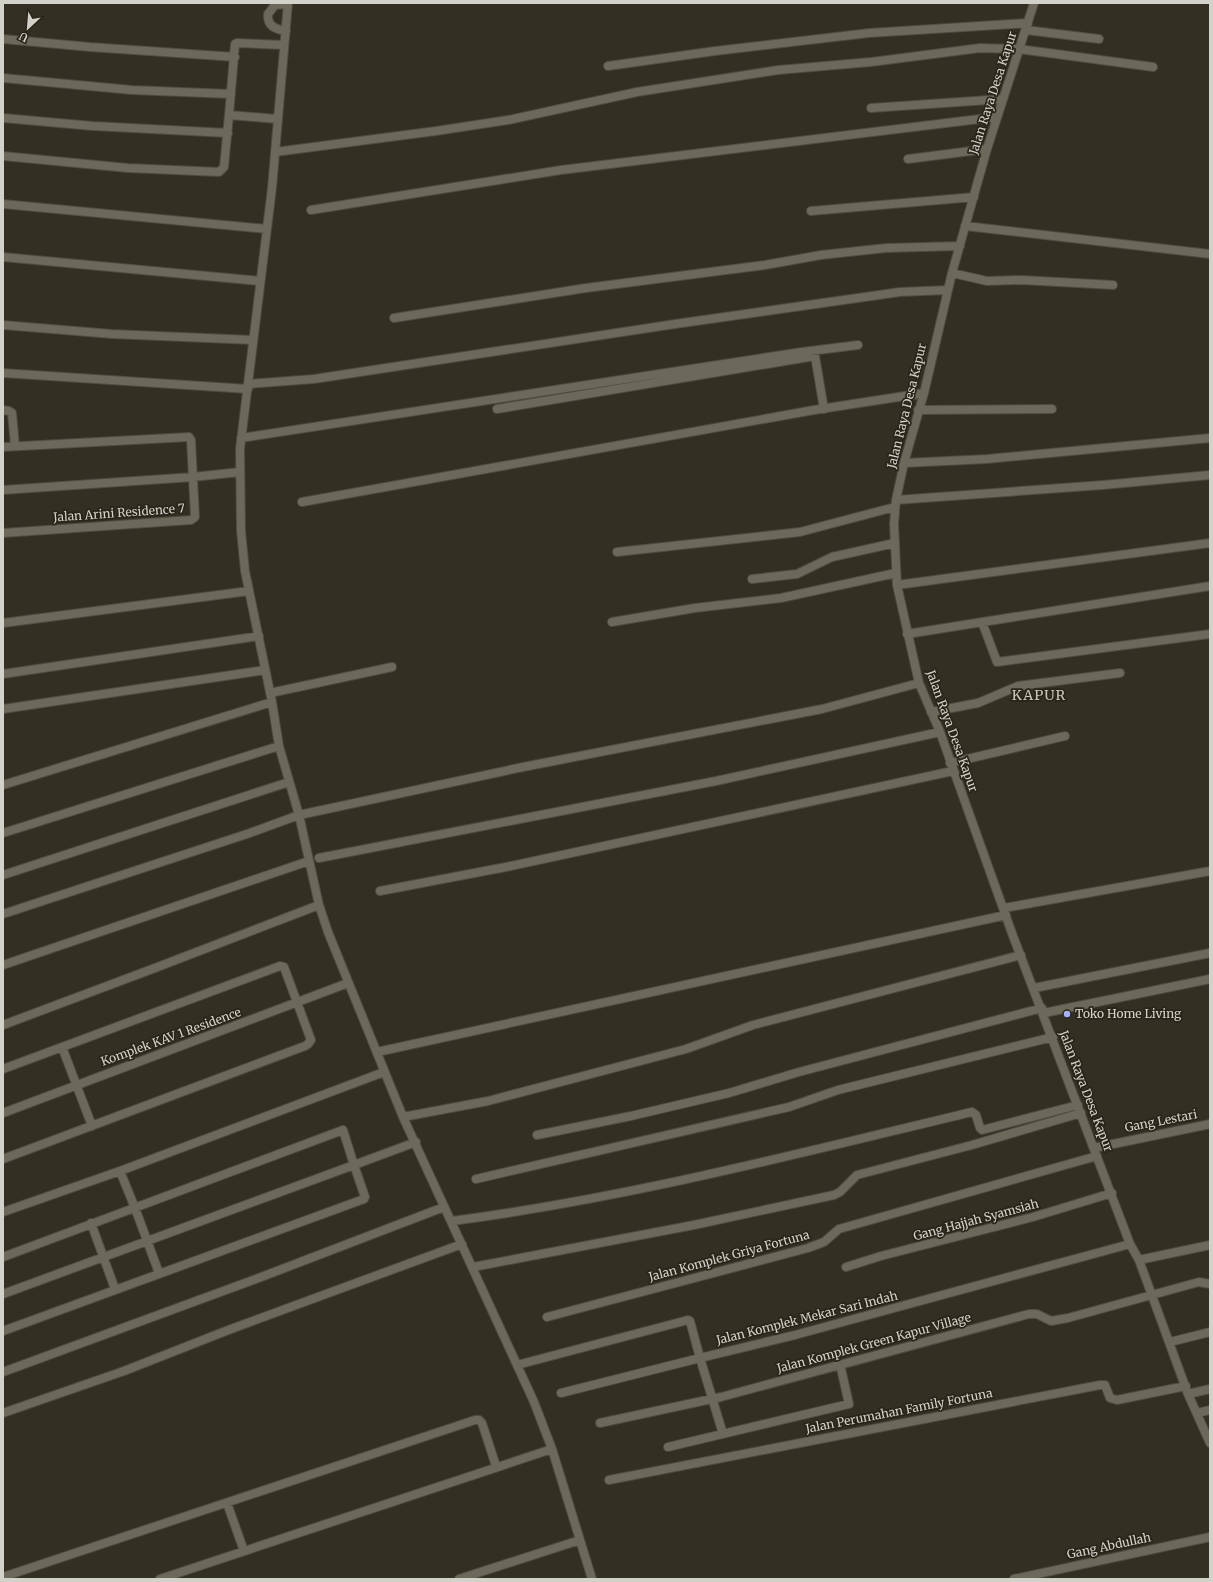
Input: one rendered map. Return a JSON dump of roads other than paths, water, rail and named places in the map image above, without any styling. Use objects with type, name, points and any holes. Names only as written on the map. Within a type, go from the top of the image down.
[{"type":"street","name":"Jalan Raya Desa Kapur","points":[[1034,3],[996,117],[965,226],[952,273],[924,393],[904,463],[896,504],[895,543],[897,584],[919,683],[940,732],[1021,955],[1130,1244],[1139,1260],[1187,1390],[1197,1413],[1207,1430],[1210,1443]]},
{"type":"street","points":[[286,31],[273,27],[268,18],[270,10],[275,5],[288,4],[286,31],[277,119],[275,152],[267,229],[241,438],[240,472],[242,531],[250,591],[272,702],[279,746],[299,815],[319,905],[348,983],[403,1117],[416,1142],[444,1207],[452,1221],[517,1365],[552,1449],[592,1579]]},
{"type":"street","points":[[608,66],[715,51],[869,33],[1027,27],[1099,39]]},
{"type":"street","points":[[3,39],[90,47],[235,57]]},
{"type":"street","points":[[3,156],[128,168],[219,172],[224,167],[237,43],[284,45]]},
{"type":"street","points":[[275,152],[508,120],[637,92],[778,70],[871,62],[980,48],[1019,49],[1153,67]]},
{"type":"street","points":[[3,78],[132,90],[231,94]]},
{"type":"street","points":[[871,108],[1002,99]]},
{"type":"street","points":[[229,115],[277,119]]},
{"type":"street","points":[[311,210],[561,170],[996,117]]},
{"type":"street","points":[[3,118],[93,126],[228,133]]},
{"type":"street","points":[[908,159],[987,149]]},
{"type":"street","points":[[811,211],[974,197]]},
{"type":"street","points":[[3,204],[267,229]]},
{"type":"street","points":[[965,226],[1210,254]]},
{"type":"street","points":[[394,318],[586,288],[765,265],[821,256],[886,248],[960,246]]},
{"type":"street","points":[[3,257],[260,281]]},
{"type":"street","points":[[952,273],[987,281],[1022,280],[1113,285]]},
{"type":"street","points":[[3,373],[248,386],[314,379],[675,324],[900,292],[948,290]]},
{"type":"street","points":[[3,325],[112,334],[253,340]]},
{"type":"street","points":[[241,438],[802,352],[858,345]]},
{"type":"street","points":[[497,409],[815,356],[824,409]]},
{"type":"street","points":[[302,502],[824,409],[924,393]]},
{"type":"street","points":[[918,410],[1052,409]]},
{"type":"street","points":[[3,410],[12,413],[15,446]]},
{"type":"street","name":"Jalan Arini Residence 7","points":[[3,447],[184,436],[191,440],[195,517],[191,520],[3,533]]},
{"type":"street","points":[[904,463],[987,459],[1210,438]]},
{"type":"street","points":[[3,490],[193,477],[240,472]]},
{"type":"street","points":[[617,552],[800,532],[896,504],[1210,474]]},
{"type":"street","points":[[752,579],[797,574],[832,557],[895,543]]},
{"type":"street","points":[[897,584],[1210,543]]},
{"type":"street","points":[[612,622],[695,608],[781,598],[896,573]]},
{"type":"street","points":[[907,634],[1210,586]]},
{"type":"street","points":[[3,623],[250,591]]},
{"type":"street","points":[[982,622],[997,662],[1210,634]]},
{"type":"street","points":[[3,674],[259,636]]},
{"type":"street","points":[[270,693],[392,667]]},
{"type":"street","points":[[3,709],[265,670]]},
{"type":"street","points":[[931,712],[978,703],[1018,686],[1120,672]]},
{"type":"street","points":[[3,914],[250,833],[299,815],[516,769],[822,710],[919,683]]},
{"type":"street","points":[[3,785],[272,702]]},
{"type":"street","points":[[319,858],[716,781],[940,732]]},
{"type":"street","points":[[380,891],[506,867],[952,767],[1065,736]]},
{"type":"street","points":[[3,833],[279,746]]},
{"type":"street","points":[[3,875],[289,782]]},
{"type":"street","points":[[3,965],[309,861]]},
{"type":"street","points":[[377,1052],[1005,911],[1210,871]]},
{"type":"street","points":[[3,1025],[319,905]]},
{"type":"street","points":[[1034,988],[1064,980],[1210,953]]},
{"type":"street","points":[[403,1117],[488,1101],[686,1049],[752,1025],[1021,955]]},
{"type":"street","points":[[3,1069],[280,966],[284,967],[310,1040],[308,1044],[3,1159]]},
{"type":"street","points":[[537,1134],[631,1116],[729,1093],[799,1072],[1043,1010],[1210,979]]},
{"type":"street","name":"Komplek KAV 1 Residence","points":[[3,1113],[348,983]]},
{"type":"street","points":[[476,1179],[789,1107],[838,1090],[1053,1038]]},
{"type":"street","points":[[62,1047],[92,1126]]},
{"type":"street","points":[[3,1212],[120,1171],[384,1072]]},
{"type":"street","points":[[452,1221],[572,1203],[755,1163],[972,1112],[975,1113],[982,1130],[1079,1109]]},
{"type":"street","points":[[473,1268],[687,1226],[834,1195],[840,1192],[856,1175],[972,1145],[1079,1109]]},
{"type":"street","name":"Gang Lestari","points":[[1094,1148],[1210,1124]]},
{"type":"street","points":[[3,1257],[343,1130],[366,1197],[3,1331]]},
{"type":"street","points":[[3,1294],[416,1142]]},
{"type":"street","name":"Jalan Komplek Griya Fortuna","points":[[547,1317],[782,1256],[824,1242],[839,1229],[1097,1156]]},
{"type":"street","points":[[120,1171],[136,1208],[159,1273]]},
{"type":"street","name":"Gang Hajjah Syamsiah","points":[[846,1267],[881,1256],[1033,1217],[1112,1193]]},
{"type":"street","points":[[3,1372],[263,1277],[444,1207]]},
{"type":"street","points":[[91,1223],[116,1289]]},
{"type":"street","points":[[3,1413],[124,1371],[231,1329],[462,1244]]},
{"type":"street","name":"Jalan Komplek Mekar Sari Indah","points":[[561,1393],[802,1333],[1130,1244]]},
{"type":"street","points":[[1139,1260],[1210,1245]]},
{"type":"street","name":"Jalan Komplek Green Kapur Village","points":[[600,1423],[713,1398],[1029,1314],[1037,1314],[1051,1321],[1068,1318],[1199,1282],[1210,1284]]},
{"type":"street","points":[[517,1365],[688,1320],[690,1321],[723,1434]]},
{"type":"street","points":[[1170,1342],[1210,1332]]},
{"type":"street","points":[[668,1447],[849,1404],[840,1364]]},
{"type":"street","name":"Jalan Perumahan Family Fortuna","points":[[609,1480],[1100,1385],[1106,1386],[1110,1398],[1117,1400],[1187,1390]]},
{"type":"street","points":[[1187,1390],[1210,1389]]},
{"type":"street","points":[[1197,1413],[1210,1410]]},
{"type":"street","points":[[3,1577],[475,1420],[482,1422],[496,1466]]},
{"type":"street","points":[[160,1579],[430,1490],[496,1466],[552,1449]]},
{"type":"street","points":[[227,1503],[244,1551]]},
{"type":"street","name":"Gang Abdullah","points":[[1014,1579],[1210,1537]]},
{"type":"street","points":[[459,1579],[580,1540]]},
{"type":"place","name":"Toko Home Living","points":[[1067,1014]]},
{"type":"district","name":"KAPUR","points":[[1039,695]]}]
